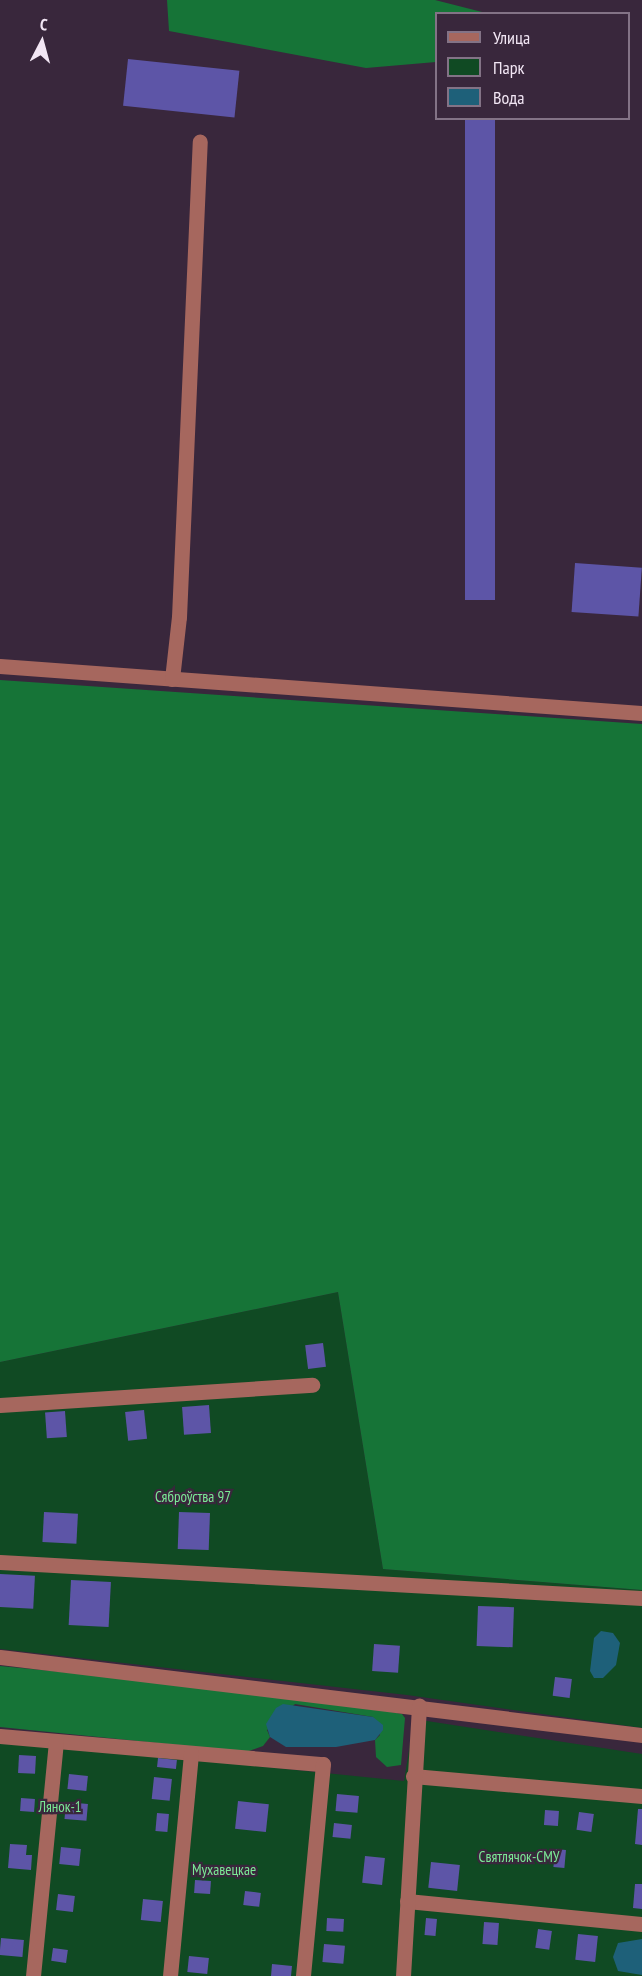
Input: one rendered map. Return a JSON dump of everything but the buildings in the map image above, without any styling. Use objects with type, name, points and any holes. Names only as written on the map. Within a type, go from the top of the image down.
[{"type":"street","points":[[172,679],[179,617],[200,141]]},
{"type":"street","points":[[0,666],[642,713]]},
{"type":"street","points":[[0,1405],[312,1385]]},
{"type":"street","points":[[0,1562],[642,1598]]},
{"type":"street","points":[[0,1657],[419,1705],[642,1735]]},
{"type":"street","points":[[403,1976],[413,1776],[419,1705]]},
{"type":"street","points":[[0,1736],[323,1764],[303,1976]]},
{"type":"street","points":[[33,1976],[56,1741]]},
{"type":"street","points":[[170,1976],[191,1753]]},
{"type":"street","points":[[413,1776],[642,1796]]},
{"type":"street","points":[[407,1901],[642,1924]]},
{"type":"green space","points":[[167,0],[435,0],[482,12],[435,12],[435,62],[366,68],[169,31]]},
{"type":"green space","points":[[0,680],[642,724],[642,1590],[383,1569],[338,1292],[0,1362]]},
{"type":"green space","name":"Сяброўства 97","points":[[338,1292],[383,1569],[642,1590],[642,1728],[407,1695],[0,1649],[0,1362]]},
{"type":"green space","points":[[0,1666],[299,1695],[402,1714],[405,1718],[401,1765],[387,1767],[376,1757],[375,1740],[380,1735],[373,1717],[295,1704],[267,1730],[270,1737],[263,1746],[246,1752],[0,1727]]},
{"type":"green space","points":[[414,1719],[642,1754],[642,1976],[0,1976],[0,1740],[404,1781]]},
{"type":"water","points":[[601,1631],[613,1633],[620,1643],[616,1665],[603,1678],[594,1678],[590,1671],[594,1638]]},
{"type":"water","points":[[283,1704],[373,1717],[383,1725],[383,1730],[375,1740],[336,1747],[286,1747],[270,1737],[266,1724],[276,1708]]},
{"type":"water","points":[[642,1939],[642,1975],[618,1971],[613,1957],[618,1943]]},
{"type":"park label","name":"Лянок-1","points":[[60,1807]]},
{"type":"park label","name":"Святлячок-СМУ","points":[[519,1857]]},
{"type":"park label","name":"Мухавецкае","points":[[224,1870]]}]
